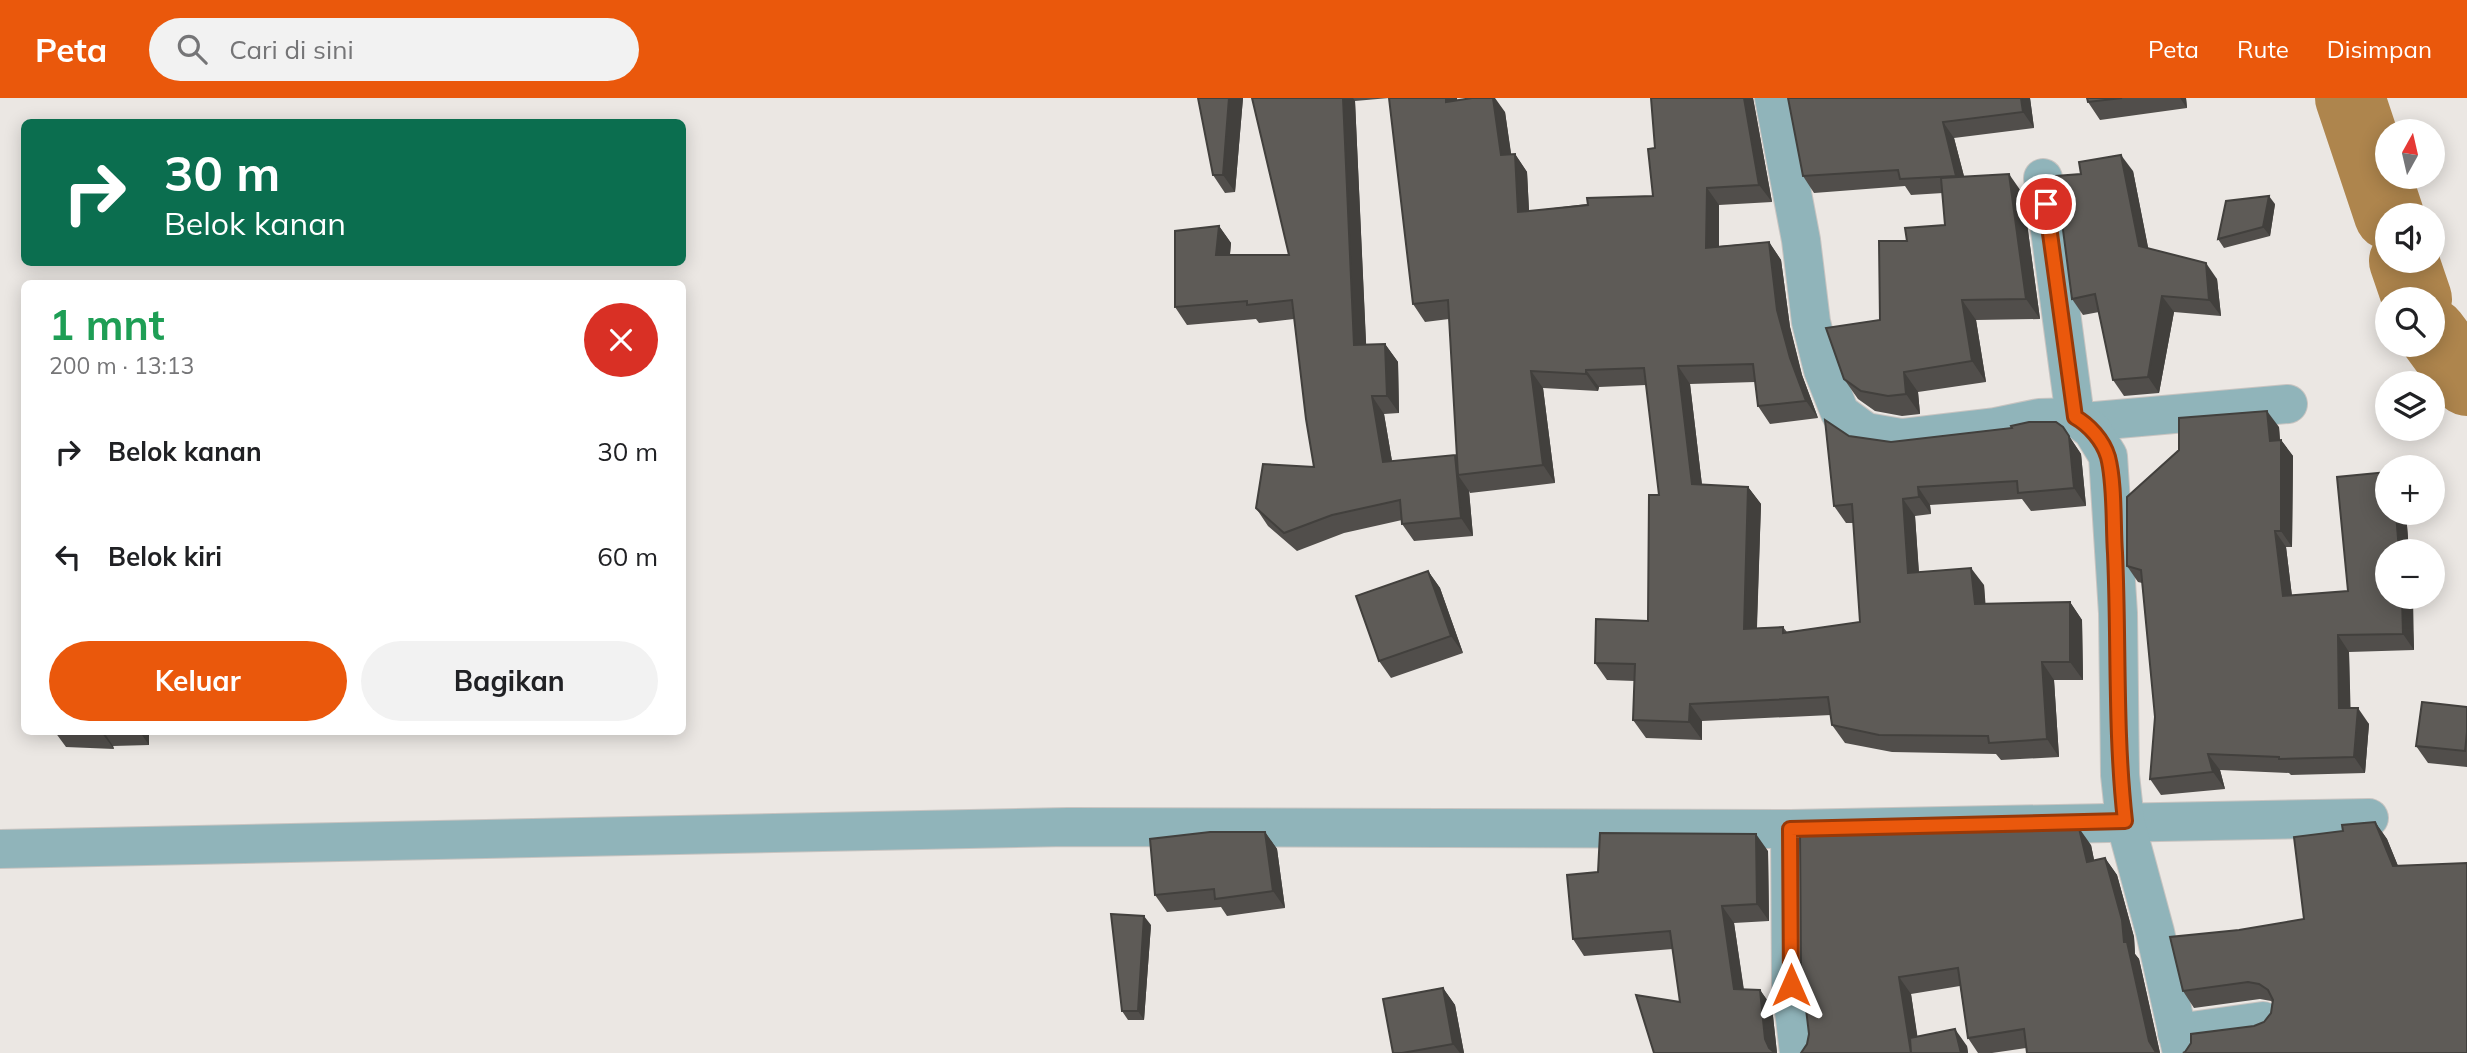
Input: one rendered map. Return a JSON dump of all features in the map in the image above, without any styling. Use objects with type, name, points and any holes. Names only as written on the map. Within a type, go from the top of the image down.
[{"type":"street","points":[[1773,98],[1801,240],[1811,322],[1823,370],[1840,413],[1866,432],[1901,438],[1995,427],[2039,418],[2079,420],[2288,404]]},
{"type":"street","points":[[2043,178],[2079,420],[2092,430],[2108,456],[2118,613],[2120,775],[2125,821],[2155,932],[2180,1043],[2263,1021]]},
{"type":"street","points":[[0,849],[1068,827],[1790,829],[2370,818]]},
{"type":"street","points":[[1790,829],[1791,985],[1799,1053]]},
{"type":"building","points":[[1198,98],[1229,98],[1223,175],[1213,175]]},
{"type":"building","points":[[1252,98],[1343,98],[1354,345],[1385,344],[1387,396],[1372,396],[1383,462],[1455,455],[1461,518],[1402,524],[1400,500],[1332,515],[1284,533],[1256,508],[1263,464],[1314,467],[1292,300],[1247,305],[1247,301],[1175,307],[1175,231],[1219,226],[1216,255],[1289,255]]},
{"type":"building","points":[[1389,98],[1446,98],[1446,102],[1493,98],[1501,155],[1515,154],[1518,212],[1588,205],[1587,198],[1653,196],[1648,149],[1655,148],[1651,98],[1744,98],[1759,185],[1707,188],[1706,248],[1769,242],[1777,310],[1790,358],[1806,401],[1758,406],[1753,364],[1678,366],[1692,484],[1748,487],[1744,629],[1783,627],[1783,633],[1860,622],[1852,504],[1834,506],[1825,420],[1849,436],[1891,442],[2012,428],[2011,426],[2029,422],[2056,422],[2069,436],[2074,488],[2018,493],[2017,481],[1918,487],[1919,497],[1903,499],[1908,573],[1971,568],[1975,604],[2070,602],[2070,662],[2042,662],[2047,739],[1989,743],[1988,736],[1879,735],[1832,725],[1828,697],[1690,704],[1689,722],[1633,720],[1635,664],[1595,663],[1596,619],[1648,621],[1649,495],[1659,495],[1644,368],[1586,370],[1586,374],[1531,371],[1543,465],[1458,475],[1448,300],[1413,304]]},
{"type":"building","points":[[1788,98],[2021,98],[2023,112],[1943,122],[1956,176],[1900,179],[1898,170],[1803,176]]},
{"type":"building","points":[[2087,98],[2122,98],[2088,102]]},
{"type":"building","points":[[2121,155],[2139,246],[2206,263],[2209,300],[2162,296],[2148,377],[2113,380],[2095,294],[2072,299],[2056,176],[2081,174],[2079,162]]},
{"type":"building","points":[[2009,174],[2026,299],[1962,300],[1972,361],[1904,372],[1906,394],[1888,396],[1861,391],[1844,379],[1826,328],[1880,320],[1879,241],[1907,241],[1905,228],[1945,225],[1941,178]]},
{"type":"building","points":[[2269,196],[2263,227],[2218,239],[2226,201]]},
{"type":"building","points":[[2267,411],[2270,441],[2281,440],[2281,531],[2275,531],[2283,596],[2348,591],[2337,477],[2375,473],[2375,525],[2397,525],[2398,539],[2375,539],[2375,609],[2402,609],[2403,634],[2338,635],[2339,708],[2358,708],[2354,757],[2279,759],[2208,754],[2213,772],[2150,779],[2155,717],[2141,570],[2127,566],[2127,497],[2179,450],[2179,418]]},
{"type":"building","points":[[1428,571],[1451,636],[1379,661],[1356,596]]},
{"type":"building","points":[[2422,702],[2467,707],[2465,751],[2416,746]]},
{"type":"building","points":[[2375,822],[2393,866],[2467,863],[2467,1053],[2183,1053],[2191,1043],[2191,1034],[2254,1026],[2264,1022],[2271,1013],[2273,1000],[2268,990],[2259,984],[2248,982],[2183,991],[2170,937],[2239,930],[2304,919],[2294,837],[2343,831],[2342,825]]},
{"type":"building","points":[[2079,828],[2087,862],[2105,858],[2149,1041],[2157,1053],[2027,1053],[2024,1029],[1968,1038],[1958,968],[1899,977],[1911,1053],[1801,1053],[1809,1034],[1801,967],[1800,833]]},
{"type":"building","points":[[1210,832],[1265,832],[1273,891],[1215,899],[1214,889],[1155,895],[1150,839]]},
{"type":"building","points":[[1600,833],[1756,834],[1757,904],[1722,906],[1734,989],[1760,990],[1765,1039],[1775,1053],[1654,1053],[1636,995],[1680,1002],[1670,931],[1573,939],[1567,875],[1598,872]]},
{"type":"building","points":[[1111,914],[1144,916],[1138,1011],[1122,1011]]},
{"type":"building","points":[[1443,988],[1453,1044],[1393,1053],[1383,999]]},
{"type":"building","points":[[1955,1029],[1961,1053],[1911,1053],[1910,1038]]},
{"type":"waterway","points":[[2350,98],[2385,203]]},
{"type":"waterway","points":[[2408,273],[2413,287]]},
{"type":"waterway","points":[[2445,351],[2467,381]]},
{"type":"route","points":[[1791,985],[1790,829],[2125,821],[2120,775],[2118,613],[2108,456],[2092,430],[2075,417],[2046,204]]}]
